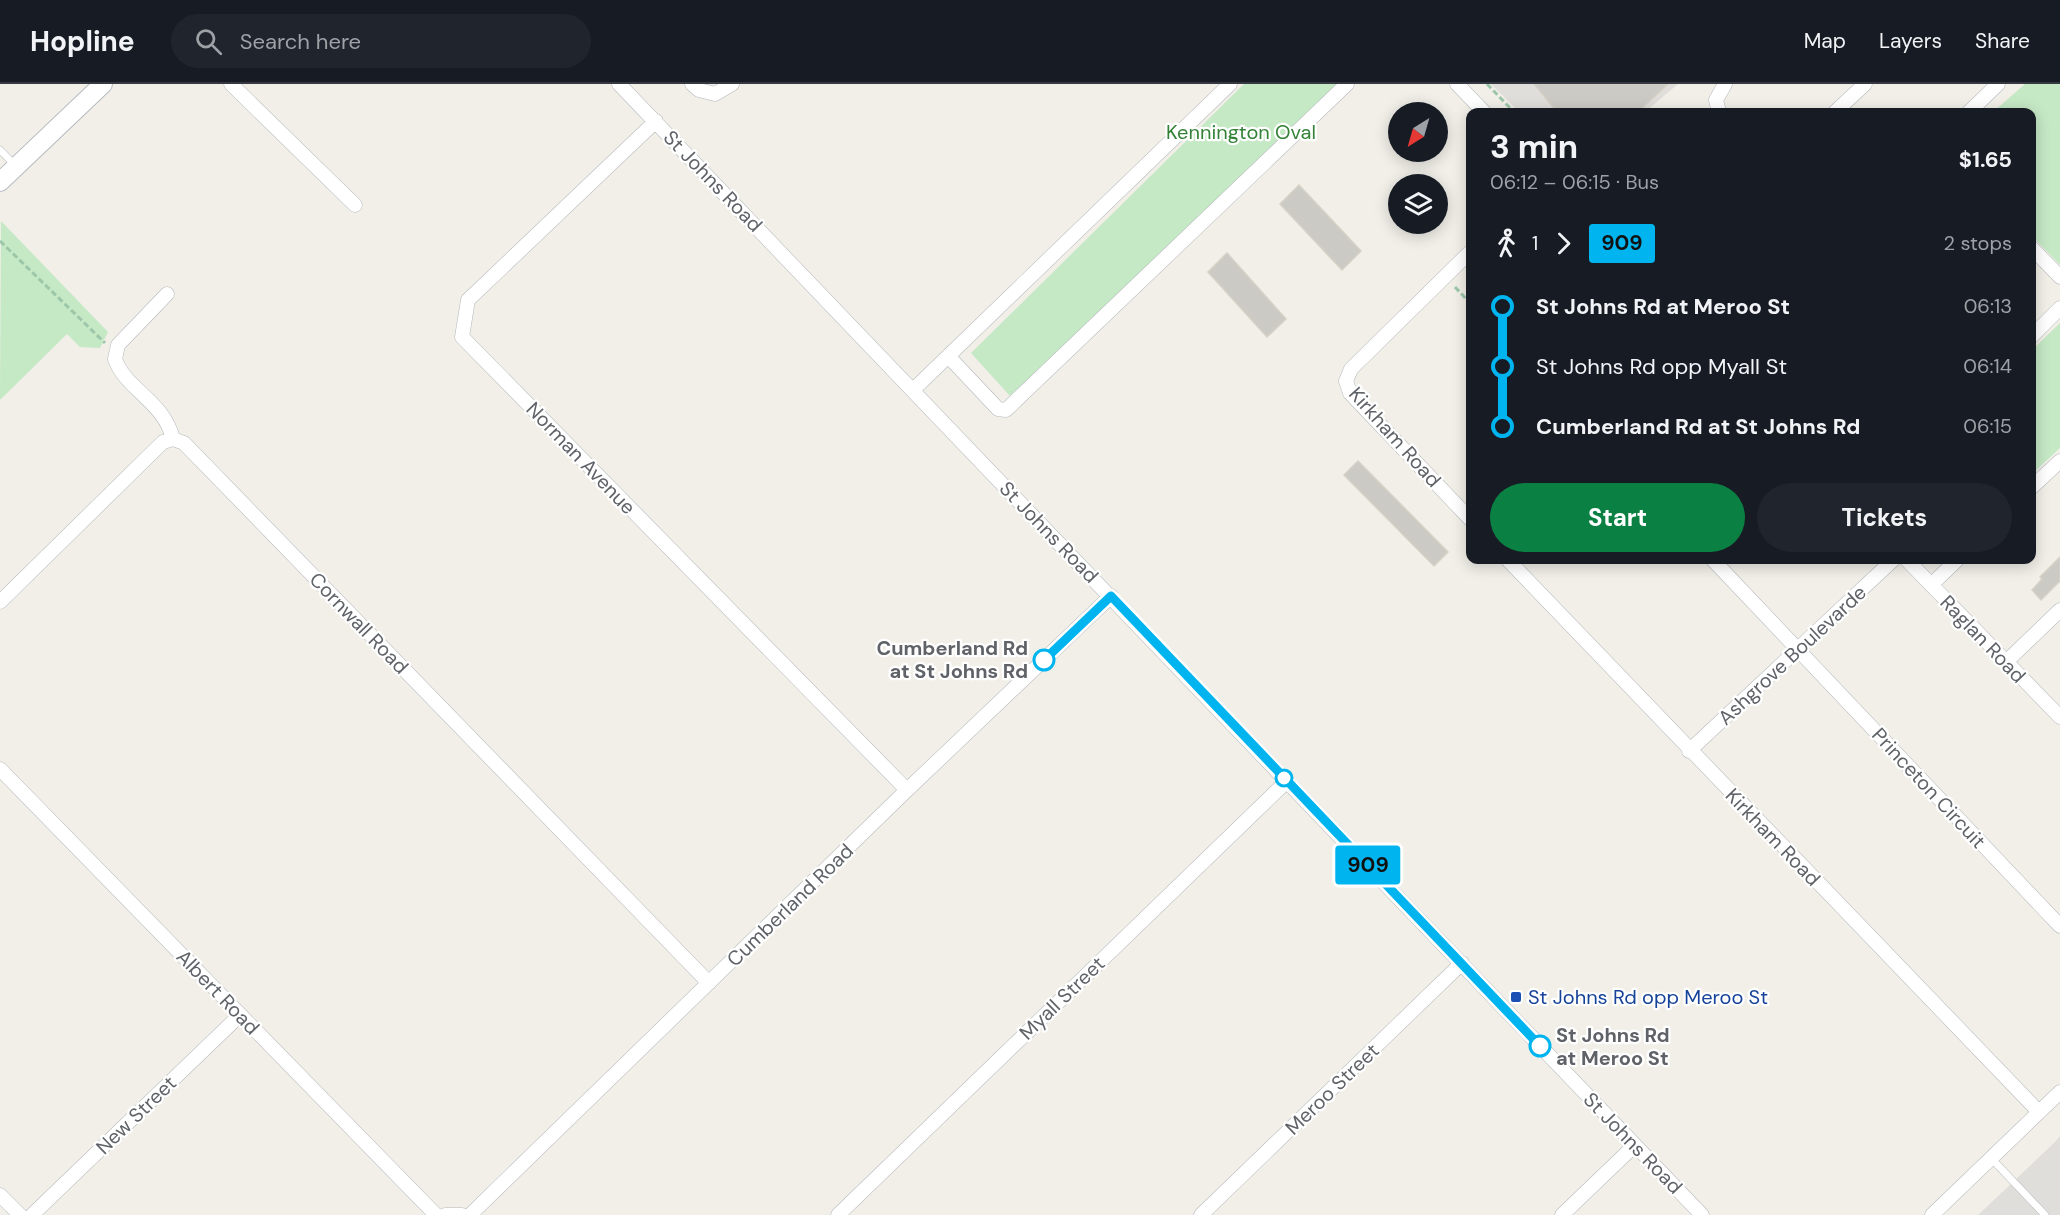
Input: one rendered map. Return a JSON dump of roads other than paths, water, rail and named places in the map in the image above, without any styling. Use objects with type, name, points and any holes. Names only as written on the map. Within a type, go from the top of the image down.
[{"type":"main road","points":[[0,182],[103,84]]},
{"type":"street","points":[[231,84],[355,205]]},
{"type":"street","name":"St Johns Road","points":[[619,84],[1702,1215]]},
{"type":"street","points":[[692,84],[699,90],[715,94],[732,84]]},
{"type":"street","points":[[913,390],[1230,84]]},
{"type":"street","points":[[949,357],[998,409],[1006,410],[1347,84]]},
{"type":"street","points":[[1457,84],[1480,108]]},
{"type":"street","points":[[1718,108],[1716,100],[1725,84]]},
{"type":"street","points":[[1839,108],[1865,84]]},
{"type":"street","points":[[1973,108],[1998,84]]},
{"type":"street","name":"Norman Avenue","points":[[656,121],[468,300],[462,337],[907,790]]},
{"type":"street","points":[[2036,252],[2060,277]]},
{"type":"street","name":"Kirkham Road","points":[[1466,256],[1351,369],[1346,381],[1350,393],[1466,515]]},
{"type":"street","points":[[0,602],[159,445],[173,439],[168,420],[121,370],[115,353],[118,345],[167,294]]},
{"type":"street","points":[[2036,332],[2060,308]]},
{"type":"street","name":"Cornwall Road","points":[[173,439],[188,446],[709,983]]},
{"type":"street","points":[[2036,483],[2060,461]]},
{"type":"street","name":"Kirkham Road","points":[[1512,564],[1689,751],[2039,1112]]},
{"type":"street","name":"Princeton Circuit","points":[[1717,564],[2060,926]]},
{"type":"street","name":"Ashgrove Boulevarde","points":[[1689,751],[1889,564]]},
{"type":"street","name":"Raglan Road","points":[[1911,564],[2060,717]]},
{"type":"street","points":[[1931,585],[1953,564]]},
{"type":"street","name":"Cumberland Road","points":[[470,1215],[907,790],[1111,596]]},
{"type":"street","points":[[2006,662],[2060,610]]},
{"type":"street","name":"Albert Road","points":[[0,769],[436,1215]]},
{"type":"street","name":"Myall Street","points":[[838,1215],[1287,781]]},
{"type":"street","name":"Meroo Street","points":[[1201,1215],[1462,963]]},
{"type":"street","name":"New Street","points":[[32,1215],[240,1015]]},
{"type":"street","points":[[1932,1215],[2060,1092]]},
{"type":"street","points":[[1562,1215],[1635,1145]]},
{"type":"street","points":[[0,1195],[20,1215]]},
{"type":"street","points":[[445,1215],[462,1215]]},
{"type":"lane","points":[[0,150],[16,167]]},
{"type":"lane","points":[[1991,1158],[2044,1215]]},
{"type":"place","name":"Cumberland Rd at St Johns Rd","points":[[1044,660]]},
{"type":"place","name":"St Johns Rd opp Meroo St","points":[[1516,997]]},
{"type":"place","name":"St Johns Rd at Meroo St","points":[[1540,1046]]},
{"type":"park label","name":"Kennington Oval","points":[[1241,132]]}]
